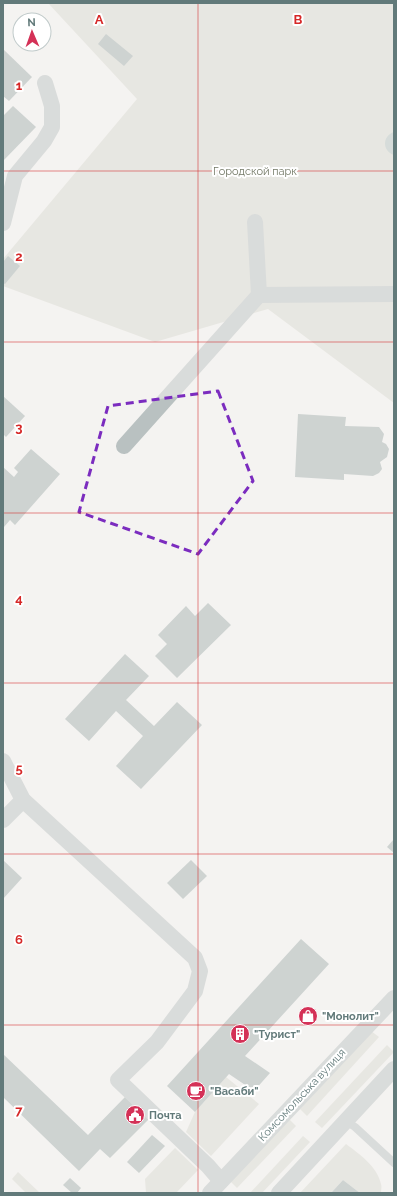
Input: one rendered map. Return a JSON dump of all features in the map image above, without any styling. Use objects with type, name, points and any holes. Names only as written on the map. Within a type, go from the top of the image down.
[{"type":"street","points":[[3,188],[44,141],[52,127],[52,106],[45,83]]},
{"type":"street","points":[[3,223],[15,176]]},
{"type":"street","points":[[124,446],[259,295],[255,222]]},
{"type":"street","points":[[259,295],[394,294]]},
{"type":"street","points":[[3,761],[23,800],[194,958],[200,970],[195,991],[157,1042],[118,1080],[208,1166],[221,1181]]},
{"type":"street","points":[[3,820],[23,800]]},
{"type":"street","name":"Комсомольська вулиця","points":[[210,1193],[394,998]]},
{"type":"street","points":[[279,1193],[394,1069]]},
{"type":"lane","points":[[346,1121],[355,1127],[394,1163]]},
{"type":"highlighted area","points":[[218,391],[253,481],[198,554],[79,512],[108,406]]},
{"type":"green space","name":"Городской парк","points":[[48,3],[394,3],[394,403],[268,309],[155,342],[3,286],[3,259],[137,99]]},
{"type":"green space","points":[[371,1031],[379,1037],[307,1116],[300,1109]]},
{"type":"green space","points":[[387,1045],[394,1052],[322,1128],[315,1122]]},
{"type":"green space","points":[[226,1077],[259,1104],[211,1156],[186,1132],[195,1112]]},
{"type":"green space","points":[[289,1119],[296,1126],[237,1188],[230,1181]]},
{"type":"green space","points":[[303,1136],[310,1142],[262,1193],[250,1193]]},
{"type":"green space","points":[[346,1144],[372,1166],[379,1178],[381,1193],[360,1193],[343,1180],[331,1193],[300,1193]]},
{"type":"green space","points":[[175,1148],[198,1170],[176,1193],[146,1193],[145,1179]]},
{"type":"green space","points":[[18,1172],[40,1193],[26,1193],[12,1179]]},
{"type":"shaded area","points":[[394,132],[394,155],[387,150],[385,144],[387,137]]},
{"type":"building","points":[[106,34],[133,56],[124,66],[98,44]]},
{"type":"building","points":[[3,49],[32,77],[9,101],[3,96]]},
{"type":"building","points":[[13,106],[36,127],[3,161],[3,116]]},
{"type":"building","points":[[8,256],[20,266],[5,284],[3,283],[3,262]]},
{"type":"building","points":[[3,396],[25,416],[6,437],[3,434]]},
{"type":"building","points":[[298,414],[346,417],[345,426],[379,427],[384,434],[382,442],[386,444],[389,449],[387,457],[380,462],[382,469],[379,473],[373,476],[344,474],[344,480],[295,477]]},
{"type":"building","points":[[31,449],[60,474],[15,525],[10,520],[4,527],[3,467],[14,477],[18,472],[14,468]]},
{"type":"building","points":[[208,603],[231,625],[177,678],[155,656],[167,644],[158,635],[186,606],[195,616]]},
{"type":"building","points":[[125,654],[149,676],[126,700],[154,726],[177,702],[202,725],[141,789],[116,766],[143,736],[116,711],[89,741],[65,719]]},
{"type":"building","points":[[394,839],[394,853],[387,847]]},
{"type":"building","points":[[3,860],[22,878],[3,899]]},
{"type":"building","points":[[191,860],[207,876],[183,899],[167,883]]},
{"type":"building","name":"\"Турист\"","points":[[301,939],[329,964],[245,1056],[270,1073],[254,1091],[229,1074],[195,1112],[167,1086]]},
{"type":"building","points":[[3,1054],[88,1135],[125,1097],[149,1119],[110,1158],[100,1149],[79,1171],[3,1097]]},
{"type":"building","points":[[152,1135],[165,1146],[139,1173],[127,1162]]},
{"type":"building","points":[[70,1178],[81,1188],[77,1193],[72,1193],[63,1185]]},
{"type":"building","points":[[343,1180],[360,1193],[331,1193]]},
{"type":"place","name":"\"Монолит\"","points":[[308,1016]]},
{"type":"place","name":"\"Турист\"","points":[[240,1034]]},
{"type":"place","name":"\"Васаби\"","points":[[196,1091]]},
{"type":"place","name":"Почта","points":[[135,1115]]}]
